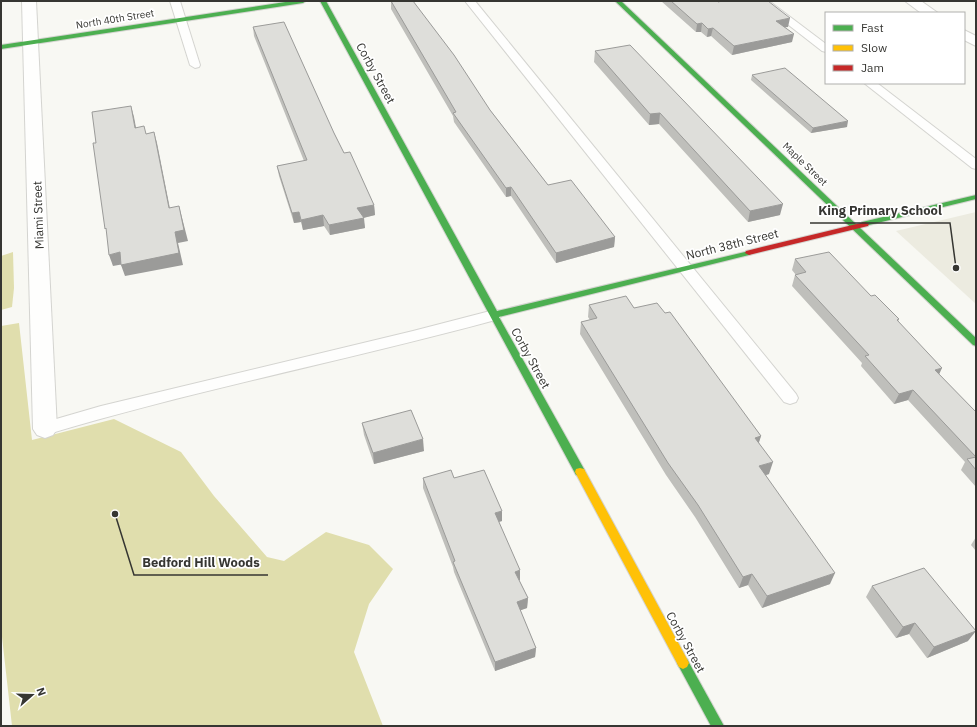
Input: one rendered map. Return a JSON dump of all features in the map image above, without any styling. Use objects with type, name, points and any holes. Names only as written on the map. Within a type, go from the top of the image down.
[{"type":"street","name":"Miami Street","points":[[29,1],[45,428]]},
{"type":"street","name":"North 40th Street","points":[[1,47],[303,1]]},
{"type":"street","name":"Corby Street","points":[[323,1],[718,726]]},
{"type":"street","name":"Maple Street","points":[[618,1],[976,343]]},
{"type":"street","points":[[912,1],[929,12]]},
{"type":"street","points":[[965,35],[976,42]]},
{"type":"street","name":"North 38th Street","points":[[494,315],[976,197]]},
{"type":"lane","points":[[175,1],[195,64]]},
{"type":"lane","points":[[470,1],[790,398]]},
{"type":"lane","points":[[763,1],[825,48]]},
{"type":"lane","points":[[871,84],[976,165]]},
{"type":"lane","points":[[45,428],[101,412],[415,336],[451,325],[494,315]]},
{"type":"shaded area","points":[[976,212],[976,304],[896,231]]},
{"type":"shaded area","points":[[13,252],[14,288],[12,307],[1,310],[1,256]]},
{"type":"shaded area","points":[[19,323],[32,440],[114,419],[181,452],[214,496],[267,557],[284,561],[326,532],[369,545],[393,569],[369,604],[354,652],[383,726],[12,726],[1,628],[1,326]]},
{"type":"building","points":[[391,1],[413,1],[454,55],[490,110],[548,185],[571,180],[615,237],[556,253],[511,187],[506,188],[453,113],[456,112]]},
{"type":"building","points":[[671,1],[768,1],[790,18],[776,21],[794,34],[734,46],[713,28],[708,29],[702,23],[697,24]]},
{"type":"building","points":[[284,22],[334,133],[344,153],[350,152],[374,205],[357,208],[364,218],[329,225],[323,215],[301,220],[299,212],[292,213],[277,166],[307,160],[253,27]]},
{"type":"building","points":[[630,45],[783,204],[750,211],[660,113],[650,114],[595,51]]},
{"type":"building","points":[[785,68],[848,121],[813,128],[752,75]]},
{"type":"building","points":[[131,106],[135,128],[144,126],[146,134],[154,132],[169,208],[179,206],[184,230],[175,232],[179,253],[121,265],[120,252],[109,255],[93,143],[96,143],[92,112]]},
{"type":"building","points":[[829,252],[871,296],[875,295],[899,319],[897,320],[942,368],[935,370],[976,412],[976,457],[913,390],[899,394],[865,356],[869,355],[795,275],[806,272],[795,259]]},
{"type":"building","points":[[626,296],[634,308],[657,303],[665,313],[670,312],[761,436],[755,438],[773,462],[759,466],[835,573],[767,596],[752,574],[743,577],[698,505],[668,463],[581,322],[597,318],[589,305]]},
{"type":"building","points":[[411,410],[423,439],[373,453],[362,423]]},
{"type":"building","points":[[976,457],[976,470],[967,459]]},
{"type":"building","points":[[451,470],[454,478],[484,470],[502,511],[495,513],[520,570],[515,572],[528,598],[517,602],[536,648],[495,662],[453,562],[455,561],[423,478]]},
{"type":"building","points":[[924,568],[976,631],[934,647],[915,623],[903,627],[872,586]]},
{"type":"traffic: fast","points":[[1,47],[303,1]]},
{"type":"traffic: fast","points":[[323,1],[580,472]]},
{"type":"traffic: fast","points":[[618,1],[976,343]]},
{"type":"traffic: fast","points":[[865,224],[976,197]]},
{"type":"traffic: fast","points":[[494,315],[749,253]]},
{"type":"traffic: fast","points":[[683,663],[718,726]]},
{"type":"traffic: slow","points":[[580,472],[683,663]]},
{"type":"traffic: jam","points":[[749,253],[865,224]]},
{"type":"place","name":"King Primary School","points":[[956,268]]},
{"type":"place","name":"Bedford Hill Woods","points":[[115,514]]}]
